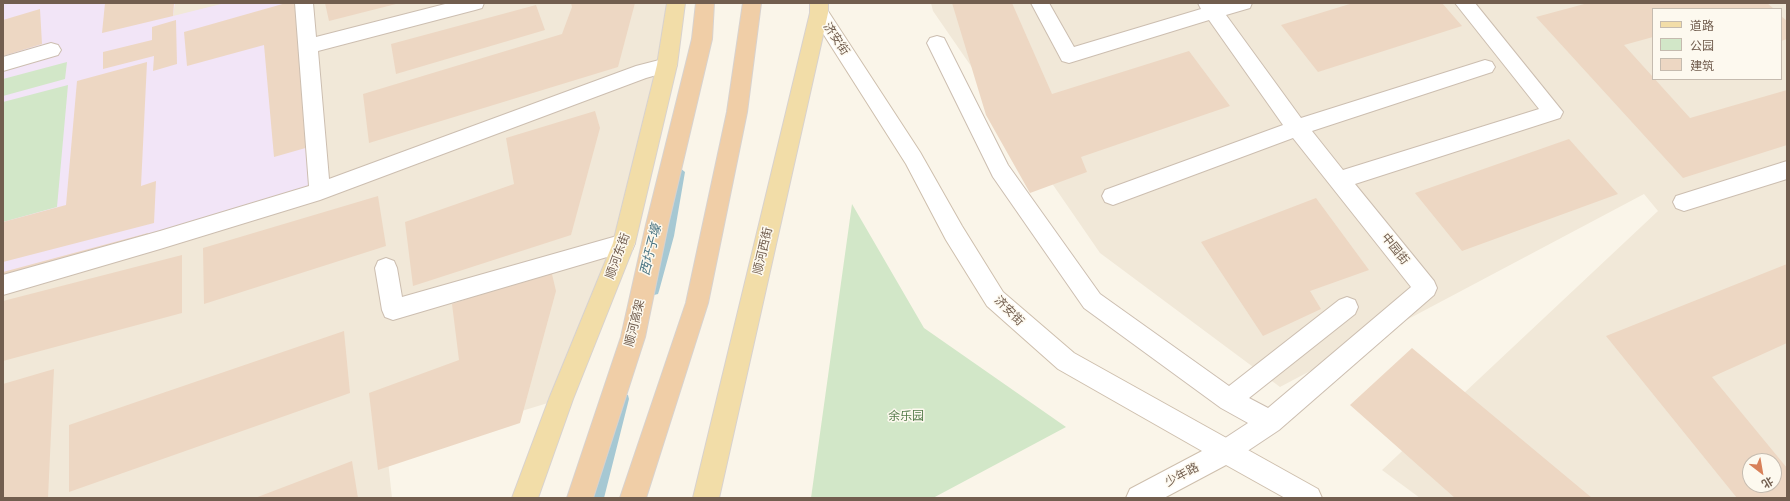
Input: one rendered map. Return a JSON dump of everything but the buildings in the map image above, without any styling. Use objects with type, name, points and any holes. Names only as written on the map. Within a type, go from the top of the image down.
[{"type":"highway","name":"顺河高架","points":[[580,498],[633,337],[657,225],[702,39],[705,3]]},
{"type":"highway","points":[[633,498],[697,303],[737,112],[752,3]]},
{"type":"main road","name":"顺河东街","points":[[524,498],[561,399],[624,243],[667,65],[676,3]]},
{"type":"main road","name":"顺河西街","points":[[706,498],[819,8]]},
{"type":"street","points":[[304,3],[320,191]]},
{"type":"street","points":[[307,47],[475,3]]},
{"type":"street","points":[[1040,3],[1069,56],[1211,8],[1243,3]]},
{"type":"street","points":[[1340,180],[1553,112],[1464,3]]},
{"type":"street","name":"济安街","points":[[819,8],[913,158],[954,233],[995,299],[1030,332],[1066,361],[1309,498]]},
{"type":"street","name":"中园街","points":[[1211,8],[1297,128],[1426,288],[1270,422],[1225,452]]},
{"type":"street","points":[[936,43],[1000,171],[1092,301],[1229,400],[1270,422]]},
{"type":"street","points":[[3,64],[51,50]]},
{"type":"street","points":[[3,284],[152,242],[320,191],[643,71],[667,65]]},
{"type":"street","points":[[1113,196],[1297,128],[1485,67]]},
{"type":"street","points":[[1684,202],[1787,170]]},
{"type":"street","points":[[386,268],[393,310],[624,243]]},
{"type":"street","points":[[1229,400],[1348,306]]},
{"type":"street","name":"少年路","points":[[1139,498],[1225,452]]},
{"type":"shaded area","points":[[3,3],[676,3],[624,243],[561,399],[387,452],[392,498],[3,498]]},
{"type":"shaded area","points":[[3,3],[175,3],[173,16],[225,3],[304,3],[320,191],[3,284]]},
{"type":"shaded area","points":[[931,3],[1787,3],[1787,498],[1420,498],[1382,470],[1658,211],[1644,194],[1280,387],[1100,253],[933,11]]},
{"type":"green space","points":[[67,62],[65,79],[3,96],[3,79]]},
{"type":"green space","points":[[68,85],[57,207],[3,222],[3,102]]},
{"type":"green space","name":"余乐园","points":[[852,204],[924,328],[1066,427],[933,498],[811,498]]},
{"type":"waterway","name":"西圩子壕","points":[[654,291],[669,236],[680,172]]},
{"type":"waterway","name":"西圩子壕","points":[[598,498],[624,399]]}]
